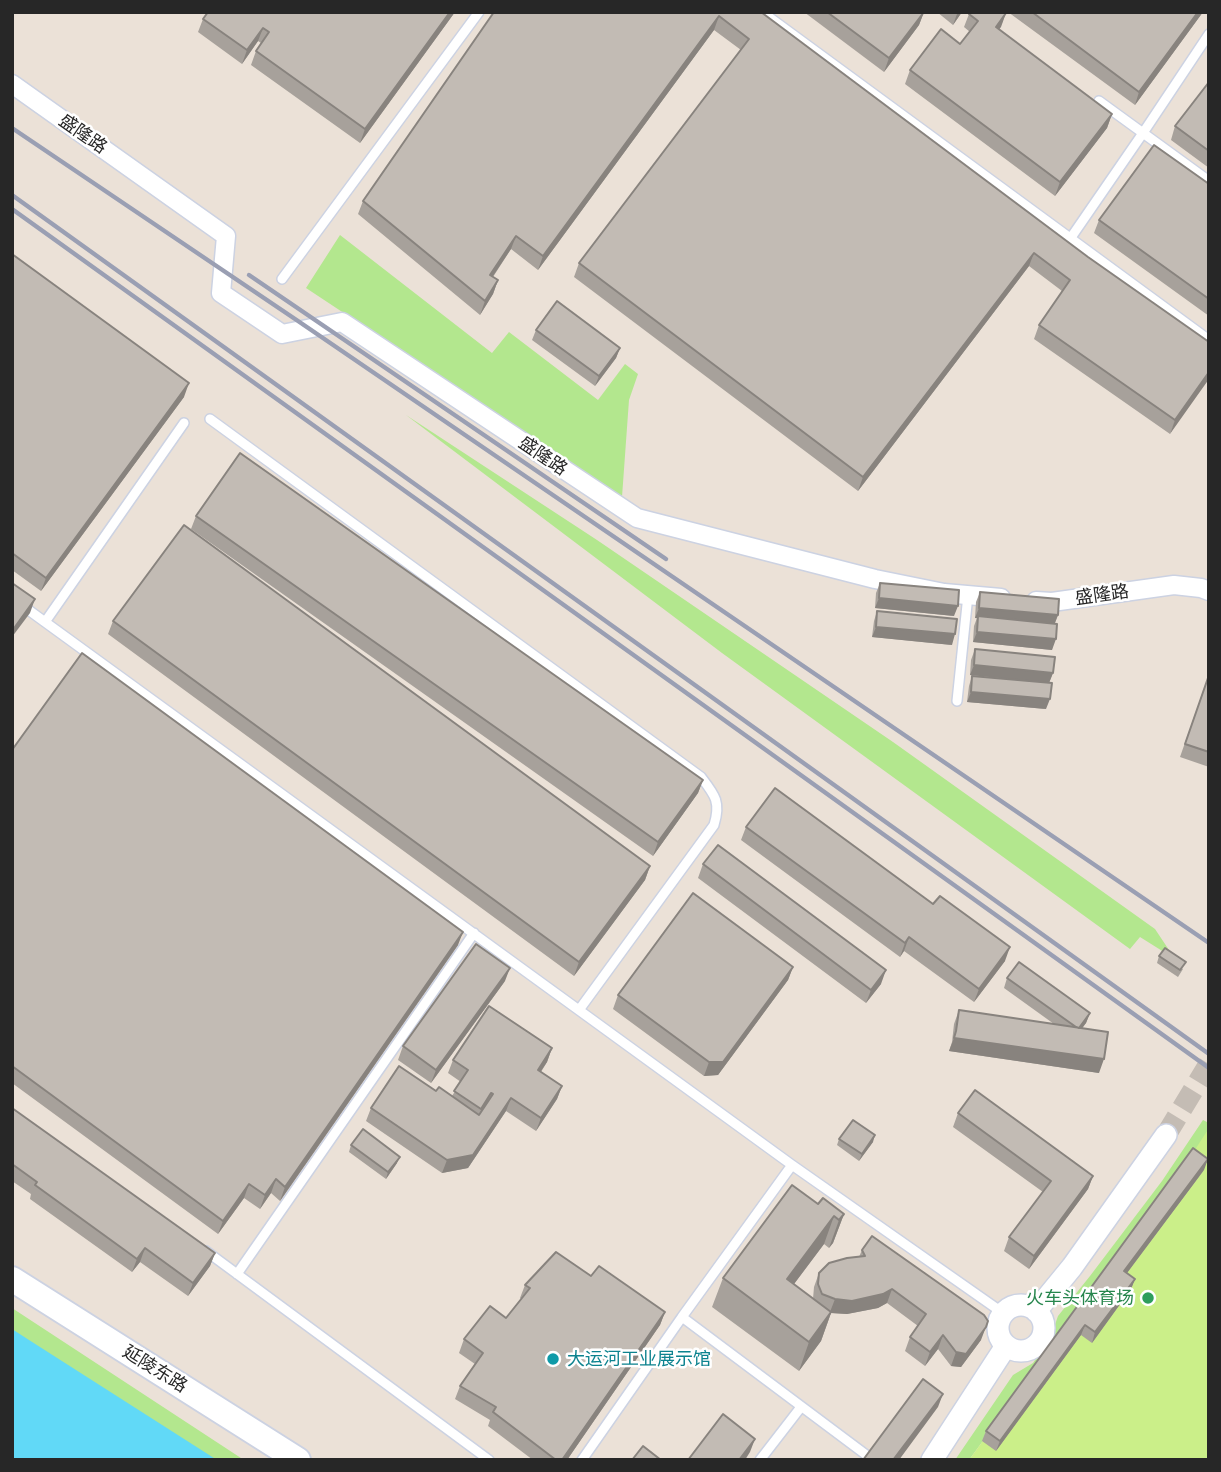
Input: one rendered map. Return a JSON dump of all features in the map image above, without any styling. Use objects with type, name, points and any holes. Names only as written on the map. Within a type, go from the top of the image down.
[{"type":"main road","name":"延陵东路","points":[[12,1279],[298,1460]]},
{"type":"main road","name":"延陵东路","points":[[12,1296],[268,1460]]},
{"type":"street","name":"盛隆路","points":[[12,84],[226,236],[222,293],[282,334],[342,322],[637,519],[875,579],[944,593],[1052,603],[1174,585],[1209,591]]},
{"type":"street","points":[[1036,1311],[1072,1267],[1166,1135]]},
{"type":"street","points":[[1016,1306],[1030,1307],[1036,1311],[1044,1324],[1041,1340],[1036,1346],[1021,1351],[1006,1346],[998,1334],[999,1319],[1003,1313],[1016,1306]]},
{"type":"street","points":[[932,1460],[1006,1346]]},
{"type":"lane","points":[[282,279],[479,12]]},
{"type":"lane","points":[[762,12],[1209,340]]},
{"type":"lane","points":[[1070,239],[1209,34]]},
{"type":"lane","points":[[1099,101],[1209,181]]},
{"type":"lane","points":[[210,419],[690,768],[712,792],[719,810],[714,825],[579,1010]]},
{"type":"lane","points":[[45,622],[184,423]]},
{"type":"lane","points":[[957,701],[968,595]]},
{"type":"lane","points":[[12,598],[792,1165],[1003,1313]]},
{"type":"lane","points":[[237,1274],[474,933]]},
{"type":"lane","points":[[582,1460],[792,1165]]},
{"type":"lane","points":[[204,1249],[489,1460]]},
{"type":"lane","points":[[682,1317],[873,1460]]},
{"type":"lane","points":[[760,1460],[801,1407]]},
{"type":"green space","points":[[340,235],[492,353],[509,332],[598,400],[625,364],[638,374],[629,400],[622,497],[306,288]]},
{"type":"green space","points":[[406,415],[597,540],[893,742],[1155,929],[1175,959],[1140,937],[1130,949],[722,653]]},
{"type":"green space","points":[[1203,1120],[1209,1123],[1209,1164],[1189,1159],[969,1460],[955,1460],[1013,1375],[1033,1363],[1051,1336],[1058,1316],[1162,1181]]},
{"type":"green space","name":"火车头体育场","points":[[1209,1128],[1209,1460],[969,1460],[1189,1159]]},
{"type":"green space","points":[[12,1308],[244,1460],[198,1460],[12,1343]]},
{"type":"water","points":[[12,1329],[29,1340],[217,1460],[12,1460]]},
{"type":"building","points":[[208,12],[450,12],[365,129],[256,51],[269,32],[263,28],[247,50],[203,19]]},
{"type":"building","points":[[494,12],[761,12],[1088,257],[1209,342],[1209,372],[1175,420],[1039,325],[1070,280],[1034,253],[863,477],[579,263],[749,39],[719,16],[543,256],[516,236],[490,275],[498,280],[485,301],[363,201]]},
{"type":"building","points":[[827,12],[924,12],[889,58]]},
{"type":"building","points":[[970,12],[1005,12],[996,27],[1112,114],[1060,182],[910,70],[941,29],[960,44],[978,21]]},
{"type":"building","points":[[1032,12],[1198,12],[1139,92]]},
{"type":"building","points":[[1209,82],[1209,151],[1175,126]]},
{"type":"building","points":[[1154,145],[1209,184],[1209,299],[1099,220]]},
{"type":"building","points":[[12,254],[189,383],[46,578],[12,553]]},
{"type":"building","points":[[557,301],[620,348],[599,376],[536,330]]},
{"type":"building","points":[[240,453],[703,780],[658,842],[196,516]]},
{"type":"building","points":[[184,525],[650,866],[579,962],[113,621]]},
{"type":"building","points":[[12,583],[35,599],[12,631]]},
{"type":"building","points":[[880,583],[959,590],[958,606],[879,598]]},
{"type":"building","points":[[980,592],[1059,599],[1058,615],[979,608]]},
{"type":"building","points":[[877,611],[957,619],[955,634],[876,627]]},
{"type":"building","points":[[978,616],[1057,624],[1056,639],[977,632]]},
{"type":"building","points":[[975,649],[1055,657],[1053,673],[974,665]]},
{"type":"building","points":[[82,653],[463,932],[285,1187],[276,1179],[265,1195],[249,1184],[223,1221],[12,1066],[12,750]]},
{"type":"building","points":[[1209,675],[1209,752],[1185,744]]},
{"type":"building","points":[[972,676],[1052,683],[1050,699],[971,692]]},
{"type":"building","points":[[775,788],[933,904],[940,896],[1010,947],[979,989],[909,937],[905,943],[746,827]]},
{"type":"building","points":[[718,845],[886,970],[871,990],[703,864]]},
{"type":"building","points":[[693,893],[793,967],[723,1062],[709,1062],[618,995]]},
{"type":"building","points":[[476,944],[510,968],[436,1070],[403,1046]]},
{"type":"building","points":[[1165,948],[1186,962],[1180,970],[1159,956]]},
{"type":"building","points":[[1019,962],[1090,1013],[1079,1028],[1007,978]]},
{"type":"building","points":[[489,1006],[552,1048],[538,1070],[562,1086],[541,1118],[511,1098],[473,1155],[447,1160],[371,1108],[399,1066],[436,1091],[439,1087],[479,1115],[493,1094],[491,1093],[481,1109],[454,1091],[468,1070],[453,1060]]},
{"type":"building","points":[[959,1010],[1108,1032],[1104,1059],[954,1038]]},
{"type":"building","points":[[975,1090],[1093,1176],[1034,1256],[1009,1237],[1051,1181],[958,1113]]},
{"type":"building","points":[[12,1108],[215,1253],[193,1283],[145,1248],[137,1259],[35,1185],[37,1182],[12,1164]]},
{"type":"building","points":[[853,1120],[875,1135],[862,1154],[839,1139]]},
{"type":"building","points":[[363,1129],[400,1157],[388,1172],[351,1145]]},
{"type":"building","points":[[1193,1148],[1208,1159],[1124,1271],[1135,1279],[1095,1332],[1085,1325],[1000,1441],[986,1431]]},
{"type":"building","points":[[792,1185],[818,1204],[823,1198],[844,1214],[839,1220],[834,1216],[787,1279],[831,1312],[809,1342],[723,1278]]},
{"type":"building","points":[[872,1236],[984,1315],[988,1321],[986,1327],[966,1354],[956,1352],[943,1335],[930,1352],[910,1337],[926,1314],[892,1289],[883,1294],[852,1301],[822,1294],[818,1284],[819,1273],[829,1263],[865,1256],[862,1250]]},
{"type":"building","name":"大运河工业展示馆","points":[[556,1252],[591,1276],[599,1266],[665,1312],[562,1460],[556,1460],[493,1412],[496,1407],[460,1386],[483,1353],[464,1339],[490,1306],[506,1318],[530,1288],[525,1285]]},
{"type":"building","points":[[923,1379],[943,1394],[893,1460],[863,1460]]},
{"type":"building","points":[[723,1414],[755,1439],[739,1460],[688,1460]]},
{"type":"building","points":[[643,1446],[661,1460],[632,1460]]},
{"type":"tunnel","points":[[1166,1135],[1209,1064]]},
{"type":"railway","points":[[12,128],[1209,943]]},
{"type":"railway","points":[[12,195],[1209,1054]]},
{"type":"railway","points":[[12,209],[1209,1068]]},
{"type":"railway","points":[[249,275],[666,559]]},
{"type":"place","name":"火车头体育场","points":[[1148,1298]]},
{"type":"place","name":"大运河工业展示馆","points":[[553,1359]]}]
